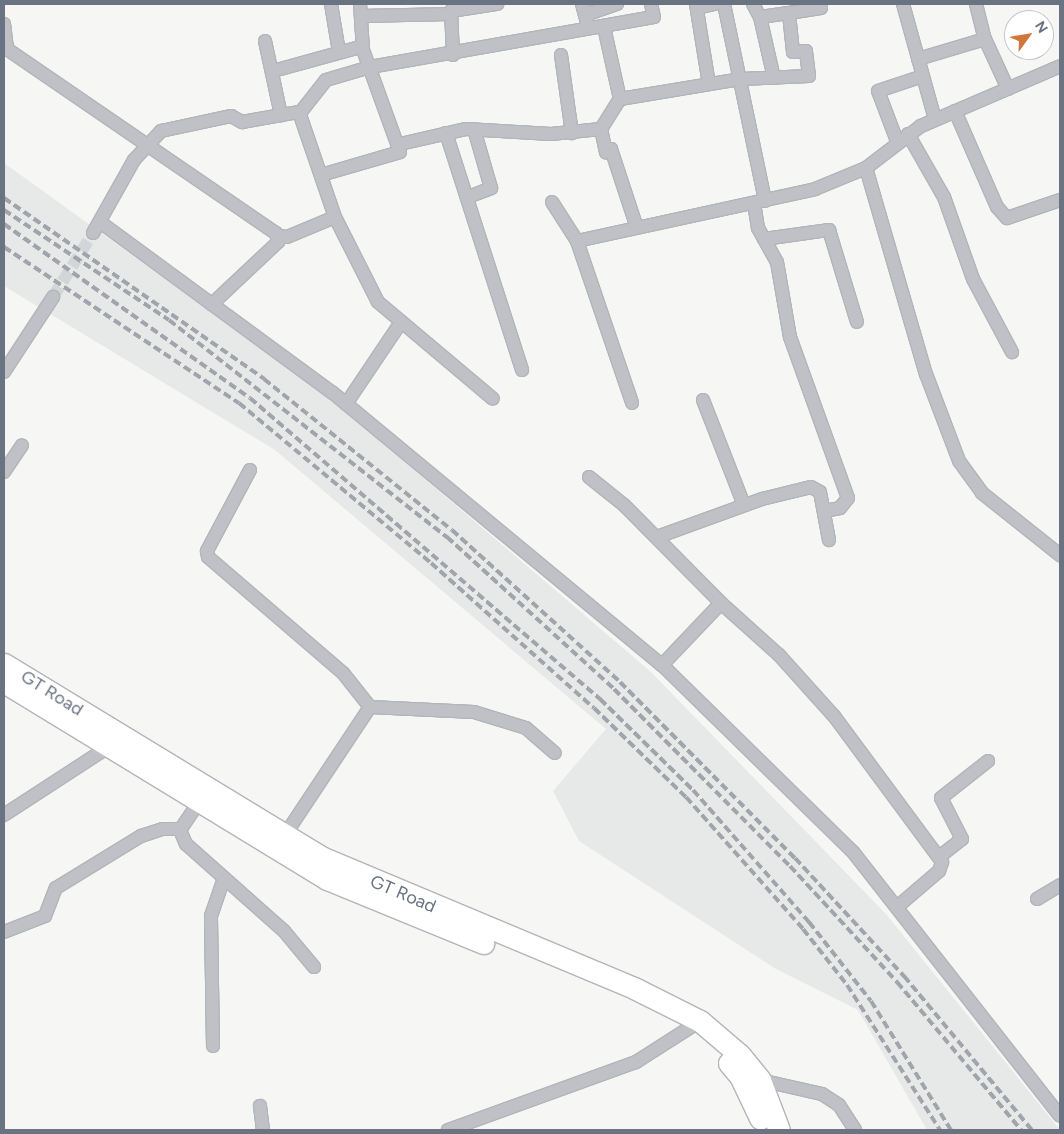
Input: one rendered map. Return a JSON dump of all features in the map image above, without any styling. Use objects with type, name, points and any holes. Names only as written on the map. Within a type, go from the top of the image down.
[{"type":"highway","name":"GT Road","points":[[4,664],[30,689],[110,746],[199,802],[317,864],[387,906],[514,948],[649,1008],[694,1025],[740,1055],[760,1080],[779,1130]]},
{"type":"highway","name":"GT Road","points":[[4,682],[30,689],[284,835],[317,864]]},
{"type":"highway","name":"GT Road","points":[[694,1025],[740,1076],[764,1130]]},
{"type":"street","points":[[331,4],[339,52]]},
{"type":"street","points":[[322,175],[400,152],[400,144],[363,50],[360,10],[451,14],[497,4]]},
{"type":"street","points":[[589,30],[584,10],[618,4]]},
{"type":"street","points":[[651,4],[654,17],[453,55],[370,67],[326,80],[300,113],[242,122],[232,116],[161,132],[148,142],[96,228],[212,304],[346,404],[662,665],[853,852],[1060,1116]]},
{"type":"street","points":[[709,84],[696,6],[716,4]]},
{"type":"street","points":[[724,4],[740,79],[764,239],[777,262],[790,337],[848,498],[840,508],[824,512]]},
{"type":"street","points":[[753,4],[760,17],[774,78]]},
{"type":"street","points":[[760,17],[821,8],[821,4]]},
{"type":"street","points":[[904,4],[935,119]]},
{"type":"street","points":[[979,4],[985,39],[1008,89]]},
{"type":"street","points":[[620,99],[740,79],[809,76],[806,51],[793,52],[789,13]]},
{"type":"street","points":[[451,14],[453,55]]},
{"type":"street","points":[[4,24],[6,47],[148,142],[278,236],[287,237],[335,217]]},
{"type":"street","points":[[604,27],[620,99],[601,128],[606,152],[611,149],[636,225]]},
{"type":"street","points":[[918,59],[985,39]]},
{"type":"street","points":[[265,41],[281,115]]},
{"type":"street","points":[[273,71],[339,52],[363,50]]},
{"type":"street","points":[[561,55],[572,132]]},
{"type":"street","points":[[577,240],[636,225],[681,221],[815,189],[866,168],[902,137],[935,119],[1060,66]]},
{"type":"street","points":[[923,76],[878,91],[902,137],[944,197],[973,279],[1012,352]]},
{"type":"street","points":[[955,110],[997,207],[1007,218],[1060,200]]},
{"type":"street","points":[[300,113],[335,217],[378,302],[493,399]]},
{"type":"street","points":[[400,144],[474,129],[572,132],[601,128]]},
{"type":"street","points":[[468,197],[491,188],[474,129]]},
{"type":"street","points":[[446,134],[468,197],[522,370]]},
{"type":"street","points":[[866,168],[926,374],[959,462],[982,493],[1060,556]]},
{"type":"street","points":[[552,202],[577,240],[632,403]]},
{"type":"street","points":[[764,239],[830,230],[857,322]]},
{"type":"street","points":[[212,304],[278,242],[278,236]]},
{"type":"street","points":[[4,372],[53,297]]},
{"type":"street","points":[[346,404],[401,322]]},
{"type":"street","points":[[704,400],[744,505]]},
{"type":"street","points":[[4,472],[22,445]]},
{"type":"street","points":[[250,470],[207,550],[208,557],[343,673],[370,706],[474,712],[526,728],[555,752]]},
{"type":"street","points":[[589,477],[657,537],[721,603],[779,656],[834,716],[939,857],[939,872],[897,907]]},
{"type":"street","points":[[657,537],[744,505],[812,487],[820,492],[829,540]]},
{"type":"street","points":[[662,665],[721,603]]},
{"type":"street","points":[[284,835],[370,706]]},
{"type":"street","points":[[4,815],[110,746]]},
{"type":"street","points":[[939,857],[962,839],[941,798],[988,761]]},
{"type":"street","points":[[181,829],[199,802]]},
{"type":"street","points":[[4,932],[45,916],[56,888],[141,836],[163,829],[181,829]]},
{"type":"street","points":[[181,829],[186,844],[284,931],[314,967]]},
{"type":"street","points":[[213,1046],[210,916],[224,878]]},
{"type":"street","points":[[1037,899],[1060,885]]},
{"type":"street","points":[[448,1130],[636,1062],[694,1025]]},
{"type":"street","points":[[760,1080],[822,1094],[839,1105],[855,1130]]},
{"type":"street","points":[[260,1106],[263,1130]]},
{"type":"shaded area","points":[[4,163],[329,397],[651,672],[886,914],[1060,1130],[927,1130],[858,1010],[776,969],[579,841],[553,791],[606,729],[275,450],[4,286]]},
{"type":"tunnel","points":[[53,297],[93,233]]},
{"type":"railway","points":[[4,198],[264,379],[452,530],[620,682],[795,858],[904,976],[1032,1130]]},
{"type":"railway","points":[[4,210],[169,320],[447,537],[614,689],[790,866],[897,982],[1021,1130]]},
{"type":"railway","points":[[4,224],[250,398],[600,699],[693,790],[809,922],[871,1001],[951,1130]]},
{"type":"railway","points":[[4,247],[239,403],[431,563],[594,708],[686,797],[803,929],[847,985],[940,1130]]}]
